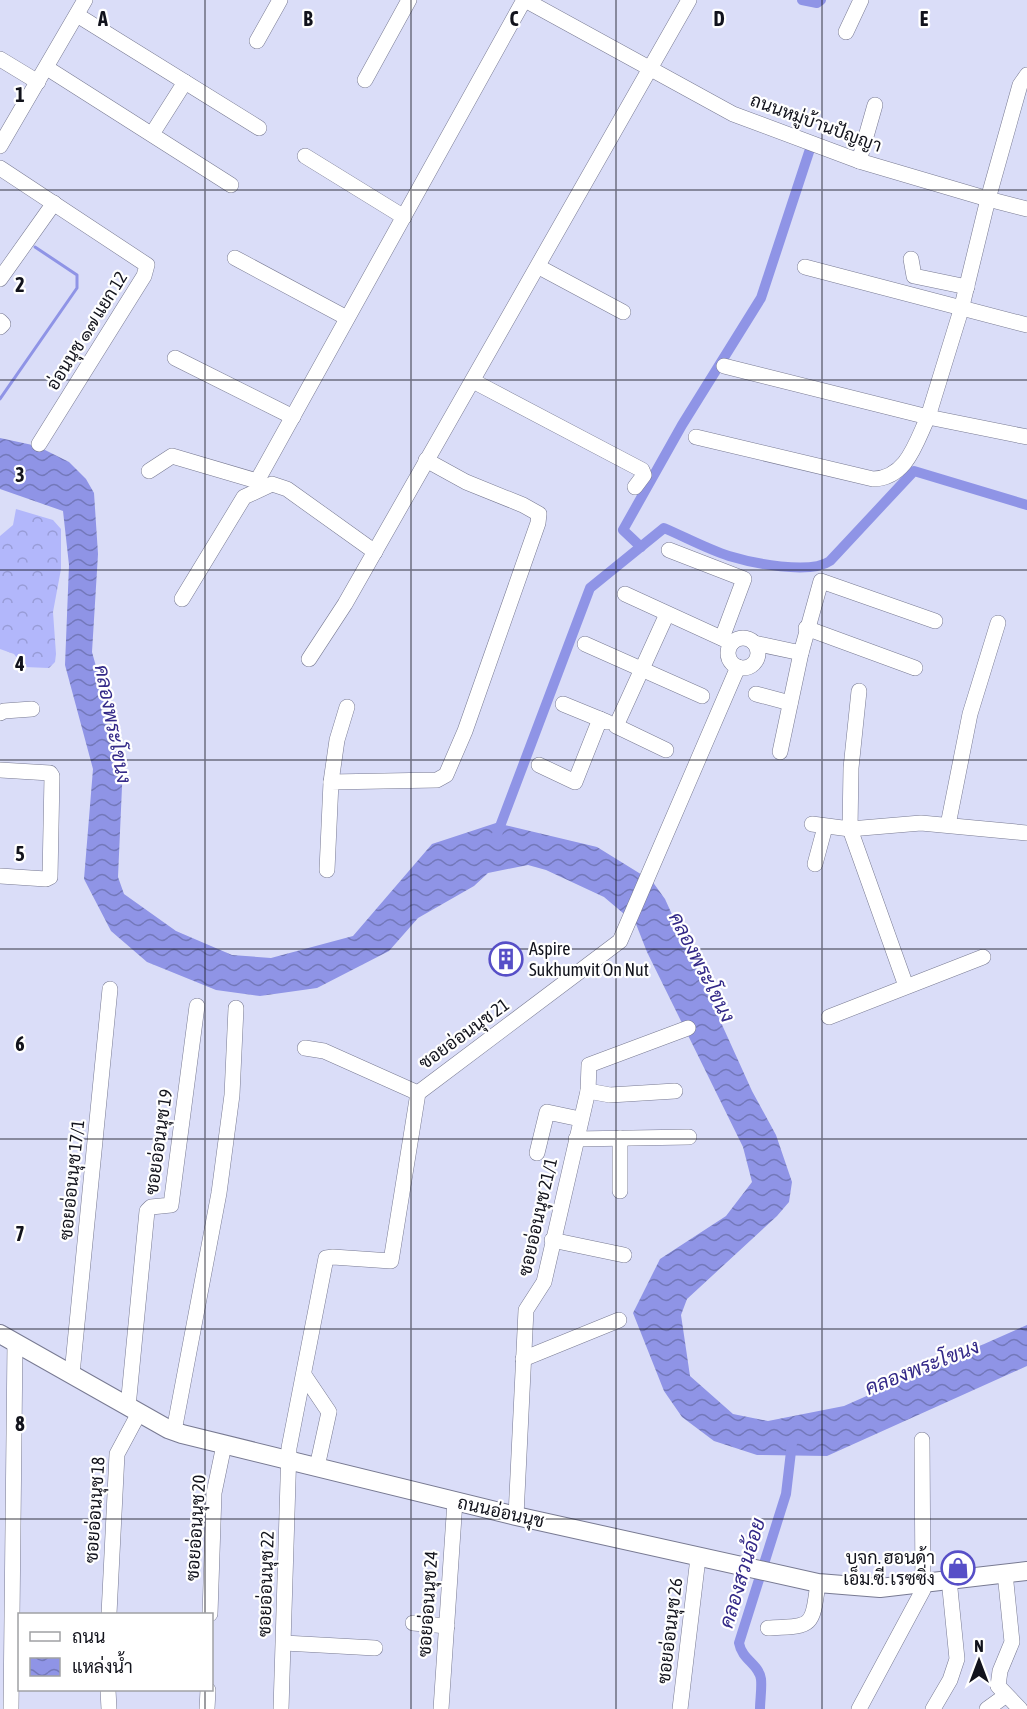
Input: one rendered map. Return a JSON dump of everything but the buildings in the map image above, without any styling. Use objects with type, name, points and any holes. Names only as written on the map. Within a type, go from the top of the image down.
[{"type":"main road","name":"ถนนอ่อนนุช","points":[[7,1343],[72,1374],[172,1439],[224,1449],[776,1580],[817,1587],[924,1586],[1006,1577],[1027,1571]]},
{"type":"main road","name":"ถนนอ่อนนุช","points":[[7,1343],[134,1413],[174,1431],[224,1449]]},
{"type":"main road","name":"ถนนอ่อนนุช","points":[[288,1465],[317,1467],[454,1505],[516,1516],[698,1562]]},
{"type":"main road","name":"ถนนอ่อนนุช","points":[[1006,1577],[1027,1580]]},
{"type":"street","points":[[0,146],[85,0]]},
{"type":"street","points":[[257,42],[280,0]]},
{"type":"street","points":[[365,80],[409,0]]},
{"type":"street","points":[[149,471],[172,456],[257,481],[524,0]]},
{"type":"street","name":"ถนนหมู่บ้านปัญญา","points":[[524,0],[733,114],[860,161],[1027,209]]},
{"type":"street","points":[[309,659],[375,552],[652,70],[689,0]]},
{"type":"street","points":[[846,32],[861,0]]},
{"type":"street","points":[[77,15],[259,128]]},
{"type":"street","points":[[0,59],[38,82]]},
{"type":"street","points":[[47,68],[231,185]]},
{"type":"street","points":[[696,437],[882,478],[891,476],[904,464],[928,417],[961,310],[988,199],[1020,86],[1027,75]]},
{"type":"street","points":[[152,134],[185,82]]},
{"type":"street","points":[[860,161],[875,105]]},
{"type":"street","points":[[305,156],[404,217]]},
{"type":"street","name":"อ่อนนุช ๑๗ แยก 12","points":[[0,168],[146,263],[147,268],[39,444]]},
{"type":"street","points":[[0,279],[54,202]]},
{"type":"street","points":[[235,258],[347,318]]},
{"type":"street","points":[[911,259],[914,276],[967,287]]},
{"type":"street","points":[[539,267],[623,312]]},
{"type":"street","points":[[805,267],[961,310],[1027,325]]},
{"type":"street","points":[[0,321],[3,324],[0,327]]},
{"type":"street","points":[[175,358],[292,417]]},
{"type":"street","points":[[724,366],[928,417],[1027,437]]},
{"type":"street","points":[[473,381],[642,470],[644,475],[635,487]]},
{"type":"street","points":[[331,782],[444,778],[465,731],[534,537],[539,517],[537,513],[466,482],[426,460]]},
{"type":"street","points":[[182,599],[244,497],[272,484],[287,489],[375,552]]},
{"type":"street","points":[[669,550],[744,579],[727,641],[728,657],[738,667],[748,668],[756,662],[758,652],[754,643]]},
{"type":"street","points":[[780,752],[806,628],[821,581],[935,621]]},
{"type":"street","points":[[625,594],[727,641],[745,638],[754,643],[801,652]]},
{"type":"street","points":[[615,726],[667,614]]},
{"type":"street","points":[[948,825],[970,714],[998,623]]},
{"type":"street","points":[[806,628],[915,668]]},
{"type":"street","points":[[585,644],[702,696]]},
{"type":"street","name":"ซอยอ่อนนุช 21","points":[[288,1465],[326,1258],[391,1261],[418,1093],[620,941],[738,667]]},
{"type":"street","points":[[859,691],[851,768],[850,829],[906,986]]},
{"type":"street","points":[[756,693],[790,703]]},
{"type":"street","points":[[563,704],[666,750]]},
{"type":"street","points":[[327,870],[331,782],[337,740],[347,707]]},
{"type":"street","points":[[0,713],[32,709]]},
{"type":"street","points":[[539,765],[575,782],[600,719]]},
{"type":"street","points":[[0,770],[50,773],[52,776],[50,877],[46,879],[0,876]]},
{"type":"street","points":[[815,864],[818,826],[850,829],[921,822],[1027,833]]},
{"type":"street","points":[[830,1017],[983,957]]},
{"type":"street","name":"ซอยอ่อนนุช 17/1","points":[[72,1374],[110,989]]},
{"type":"street","name":"ซอยอ่อนนุช 19","points":[[134,1413],[147,1211],[151,1207],[171,1205],[197,1006]]},
{"type":"street","points":[[174,1431],[219,1193],[232,1095],[236,1008]]},
{"type":"street","name":"ซอยอ่อนนุช 21/1","points":[[516,1516],[526,1311],[544,1282],[588,1091],[591,1063],[688,1028]]},
{"type":"street","points":[[305,1048],[324,1051],[418,1093]]},
{"type":"street","points":[[588,1091],[610,1095],[675,1091]]},
{"type":"street","points":[[537,1153],[547,1112],[580,1119]]},
{"type":"street","points":[[576,1139],[689,1137]]},
{"type":"street","points":[[620,1138],[620,1191]]},
{"type":"street","points":[[552,1240],[624,1255]]},
{"type":"street","points":[[523,1359],[619,1320]]},
{"type":"street","points":[[7,1343],[6,1664],[11,1709]]},
{"type":"street","points":[[304,1375],[329,1412],[317,1467]]},
{"type":"street","name":"ซอยอ่อนนุช 18","points":[[109,1613],[117,1454],[134,1413]]},
{"type":"street","points":[[859,1709],[924,1586],[922,1440]]},
{"type":"street","name":"ซอยอ่อนนุช 20","points":[[210,1613],[214,1493],[224,1449]]},
{"type":"street","name":"ซอยอ่อนนุช 22","points":[[282,1709],[288,1465]]},
{"type":"street","name":"ซอยอ่อนนุช 24","points":[[441,1709],[454,1505]]},
{"type":"street","name":"ซอยอ่อนนุช 26","points":[[680,1709],[698,1562]]},
{"type":"street","points":[[1006,1577],[1012,1642],[998,1686],[1005,1696],[1020,1709]]},
{"type":"street","points":[[933,1709],[950,1680],[957,1659],[949,1583]]},
{"type":"street","points":[[768,1628],[800,1626],[808,1623],[813,1618],[817,1587]]},
{"type":"street","points":[[413,1623],[447,1626]]},
{"type":"street","points":[[284,1643],[375,1648]]},
{"type":"street","points":[[108,1691],[109,1709]]},
{"type":"street","points":[[207,1709],[208,1691]]},
{"type":"street","points":[[987,1709],[1005,1696]]},
{"type":"green space","points":[[16,509],[53,520],[61,529],[61,569],[53,612],[56,654],[55,662],[49,668],[24,667],[14,654],[0,649],[0,536],[13,525]]},
{"type":"water","points":[[0,438],[37,446],[69,462],[86,479],[94,493],[98,554],[92,652],[123,764],[118,877],[124,894],[176,931],[232,955],[271,958],[353,936],[432,844],[496,823],[597,847],[652,881],[665,899],[752,1091],[776,1135],[792,1182],[789,1202],[777,1216],[687,1299],[681,1315],[690,1376],[733,1414],[768,1421],[844,1406],[1027,1325],[1027,1366],[827,1456],[757,1455],[714,1441],[682,1417],[664,1391],[633,1313],[660,1259],[726,1216],[752,1182],[743,1147],[647,952],[636,924],[604,897],[546,870],[528,865],[488,873],[474,886],[418,918],[389,951],[317,988],[260,996],[216,990],[147,962],[111,931],[84,879],[93,769],[65,665],[69,565],[63,511],[0,489]]},
{"type":"waterway","points":[[802,0],[817,3],[821,0]]},
{"type":"waterway","points":[[641,547],[623,530],[682,425],[761,298],[810,149]]},
{"type":"waterway","points":[[0,399],[77,288],[77,275],[35,247]]},
{"type":"waterway","points":[[496,837],[590,588],[664,528],[739,559],[781,566],[809,567],[830,561],[914,471],[1027,505]]},
{"type":"waterway","name":"คลองสวนอ้อย","points":[[760,1709],[760,1674],[743,1654],[739,1643],[786,1494],[792,1443]]},
{"type":"place","name":"Aspire Sukhumvit On Nut","points":[[506,959]]},
{"type":"place","name":"บจก. ฮอนด้า เอ็ม.ซี. เรซซิ่ง","points":[[958,1568]]},
{"type":"water label","name":"คลองพระโขนง","points":[[113,724]]},
{"type":"water label","name":"คลองพระโขนง","points":[[702,967]]},
{"type":"water label","name":"คลองพระโขนง","points":[[922,1367]]}]
